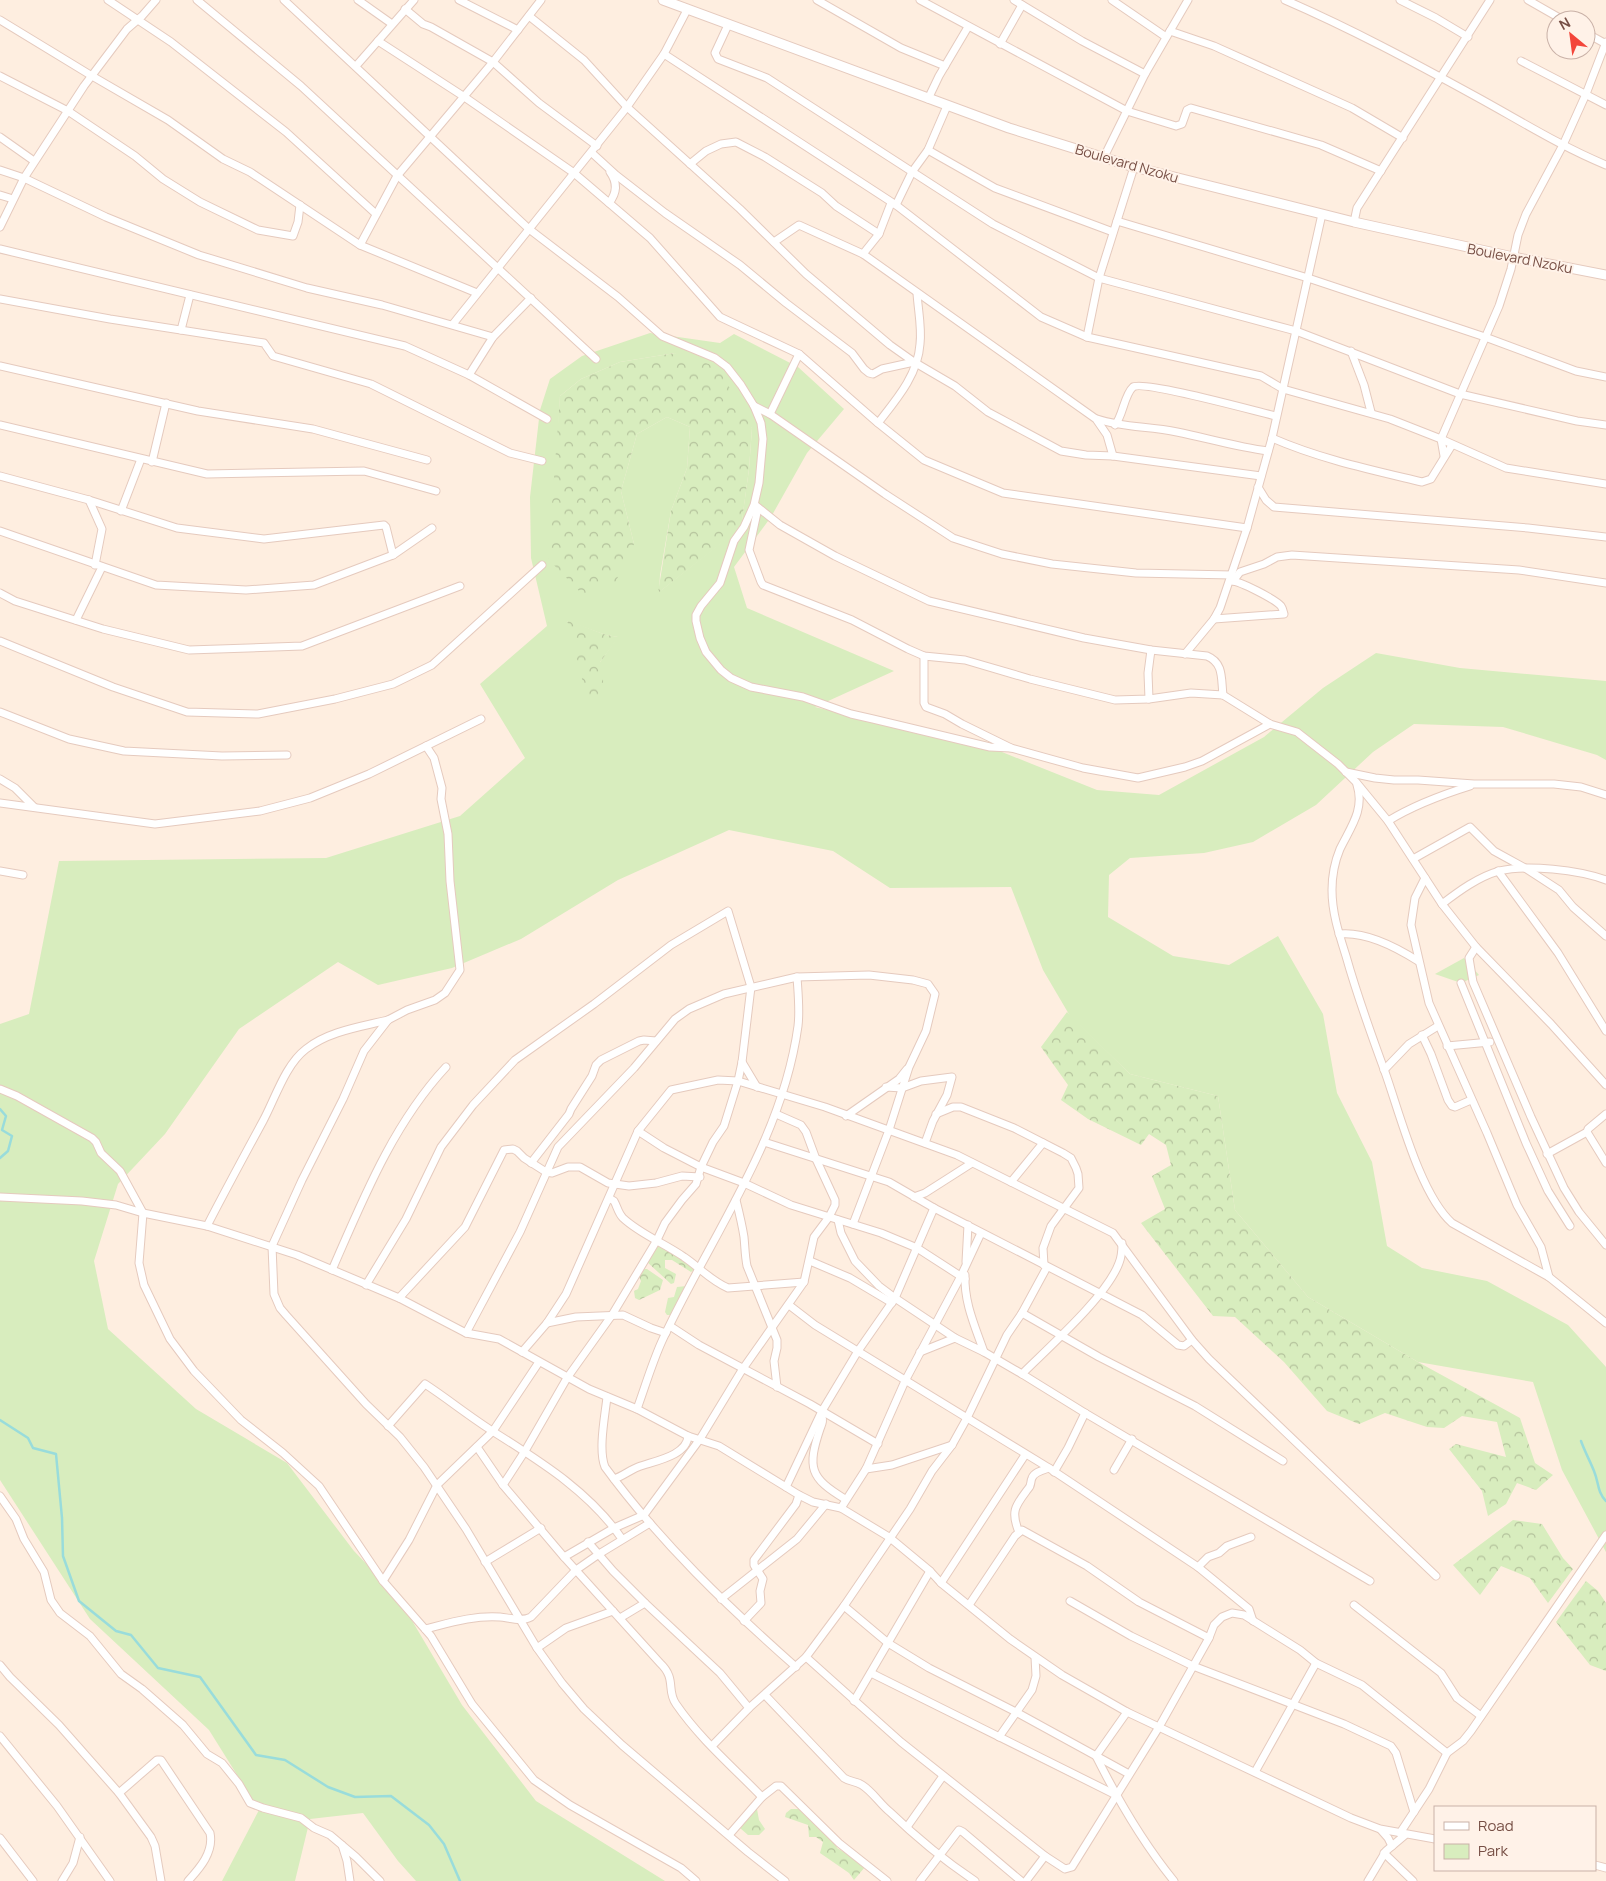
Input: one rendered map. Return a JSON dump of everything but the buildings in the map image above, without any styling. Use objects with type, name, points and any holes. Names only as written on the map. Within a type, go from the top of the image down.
[{"type":"street","points":[[108,0],[188,55],[286,132],[376,214]]},
{"type":"street","points":[[1,223],[24,178],[92,76],[127,29],[156,0]]},
{"type":"street","points":[[198,0],[301,86],[596,359]]},
{"type":"street","points":[[284,0],[529,229],[618,297],[662,336],[700,351],[727,367],[754,406],[761,423],[763,439],[749,550],[761,582],[764,585],[852,620],[924,656],[965,660],[1030,679],[1115,700],[1149,699],[1191,693],[1223,696],[1270,724],[1297,732],[1356,782],[1388,821],[1442,904],[1476,948],[1551,1024],[1606,1085]]},
{"type":"street","points":[[358,0],[392,24]]},
{"type":"street","points":[[356,66],[414,0]]},
{"type":"street","points":[[459,0],[518,30]]},
{"type":"street","points":[[360,245],[397,176],[493,62],[541,0]]},
{"type":"street","name":"Boulevard Nzoku","points":[[663,0],[1009,128],[1134,167],[1354,222],[1513,257],[1606,275]]},
{"type":"street","points":[[817,0],[902,48],[945,66]]},
{"type":"street","points":[[920,0],[1127,111],[1176,126],[1182,124],[1187,110],[1191,108],[1321,145],[1381,171]]},
{"type":"street","points":[[1014,0],[1082,41],[1145,74]]},
{"type":"street","points":[[1112,0],[1168,34],[1214,46],[1352,108],[1403,138]]},
{"type":"street","points":[[1104,157],[1145,74],[1187,0]]},
{"type":"street","points":[[1286,0],[1339,25],[1563,145],[1606,165]]},
{"type":"street","points":[[1400,0],[1468,37]]},
{"type":"street","points":[[1354,222],[1357,208],[1490,0]]},
{"type":"street","points":[[1528,0],[1546,10]]},
{"type":"street","points":[[1000,44],[1022,5]]},
{"type":"street","points":[[405,9],[424,24],[493,62],[539,103],[597,146]]},
{"type":"street","points":[[452,324],[627,107],[664,54],[687,10]]},
{"type":"street","points":[[530,16],[584,60],[627,107],[740,209],[806,274],[890,345],[955,386],[988,412],[1061,451],[1261,476]]},
{"type":"street","points":[[0,20],[161,115],[223,159],[250,172],[360,245],[477,293]]},
{"type":"street","points":[[728,25],[715,53],[718,58],[767,78],[993,224],[1099,278],[1296,331],[1460,394],[1568,419],[1606,425]]},
{"type":"street","points":[[928,99],[968,27]]},
{"type":"street","points":[[378,41],[464,96],[574,173],[650,238],[720,317],[799,354],[878,423],[924,460],[1003,493],[1247,528]]},
{"type":"street","points":[[1444,456],[1441,439],[1508,280],[1518,235],[1526,214],[1563,145],[1606,43]]},
{"type":"street","points":[[664,54],[894,204],[1041,317],[1087,337],[1261,376],[1283,389],[1371,412],[1441,439],[1506,468],[1606,484]]},
{"type":"street","points":[[1521,62],[1606,105]]},
{"type":"street","points":[[0,76],[68,111],[200,202],[258,230],[293,236],[298,222],[300,205]]},
{"type":"street","points":[[863,254],[878,234],[912,172],[928,150],[947,106]]},
{"type":"street","points":[[0,137],[34,162]]},
{"type":"street","points":[[690,164],[706,151],[721,144],[736,142],[765,157],[822,194],[836,206],[878,234]]},
{"type":"street","points":[[928,150],[995,188],[1113,232]]},
{"type":"street","points":[[592,152],[665,213],[740,265],[852,353],[869,373],[873,374],[882,369],[915,362]]},
{"type":"street","points":[[607,166],[613,175],[616,187],[609,203]]},
{"type":"street","points":[[1087,337],[1099,278],[1134,167]]},
{"type":"street","points":[[0,170],[24,178],[106,217],[199,255],[307,288],[382,305],[493,337]]},
{"type":"street","points":[[0,195],[13,199]]},
{"type":"street","points":[[1185,654],[1214,619],[1232,579],[1272,438],[1322,214]]},
{"type":"street","points":[[1117,220],[1308,278],[1485,337],[1576,371],[1606,377]]},
{"type":"street","points":[[774,242],[799,226],[863,254],[1096,419],[1115,425],[1176,432],[1241,448],[1268,451]]},
{"type":"street","points":[[0,249],[405,346],[469,375],[547,418]]},
{"type":"street","points":[[878,423],[908,382],[920,346],[921,332],[917,293]]},
{"type":"street","points":[[181,330],[190,295]]},
{"type":"street","points":[[469,375],[493,337],[531,298]]},
{"type":"street","points":[[0,299],[264,343],[273,356],[370,384],[510,453],[542,461]]},
{"type":"street","points":[[1351,351],[1364,385],[1371,412]]},
{"type":"street","points":[[770,414],[799,354]]},
{"type":"street","points":[[0,366],[198,410],[313,429],[426,460]]},
{"type":"street","points":[[1115,425],[1133,388],[1137,386],[1182,393],[1276,416]]},
{"type":"street","points":[[152,462],[166,403]]},
{"type":"street","points":[[754,406],[770,414],[885,494],[953,538],[1002,554],[1052,564],[1136,573],[1232,579],[1277,603],[1282,607],[1284,614],[1214,619]]},
{"type":"street","points":[[1096,419],[1107,435],[1113,456]]},
{"type":"street","points":[[0,425],[207,474],[364,470],[436,491]]},
{"type":"street","points":[[1272,438],[1294,448],[1321,456],[1422,482],[1431,479],[1442,464],[1444,456],[1452,444]]},
{"type":"street","points":[[121,511],[141,459]]},
{"type":"street","points":[[0,476],[89,500],[177,528],[264,539],[384,525],[393,555]]},
{"type":"street","points":[[1258,487],[1266,500],[1274,507],[1528,528],[1606,537]]},
{"type":"street","points":[[76,620],[98,566],[102,529],[89,500]]},
{"type":"street","points":[[756,506],[780,525],[835,556],[928,601],[1084,638],[1151,650],[1207,656],[1215,659],[1219,666],[1223,696]]},
{"type":"street","points":[[756,506],[734,541],[720,583],[696,615],[697,629],[706,652],[721,670],[731,678],[751,687],[803,697],[873,720],[990,747],[1011,748]]},
{"type":"street","points":[[0,531],[156,586],[246,590],[314,584],[393,555],[432,528]]},
{"type":"street","points":[[1232,579],[1240,572],[1264,564],[1277,557],[1292,555],[1519,570],[1606,584]]},
{"type":"street","points":[[0,641],[113,687],[187,712],[258,714],[335,699],[393,684],[432,665],[542,566]]},
{"type":"street","points":[[0,593],[15,601],[103,629],[190,650],[302,646],[460,586]]},
{"type":"street","points":[[1149,699],[1148,673],[1151,650]]},
{"type":"street","points":[[924,656],[925,706],[946,714],[1011,748],[1083,768],[1138,778],[1185,767],[1202,761],[1270,724]]},
{"type":"street","points":[[0,712],[69,739],[124,751],[222,756],[287,755]]},
{"type":"street","points":[[0,803],[155,824],[260,811],[310,798],[369,774],[480,719]]},
{"type":"street","points":[[207,1226],[277,1090],[304,1050],[334,1034],[388,1020],[412,1008],[435,1000],[445,993],[458,976],[460,970],[450,881],[448,834],[441,799],[442,788],[434,758],[426,746]]},
{"type":"street","points":[[1346,772],[1394,780],[1474,784],[1554,784],[1580,787],[1606,795]]},
{"type":"street","points":[[0,779],[15,788],[34,807]]},
{"type":"street","points":[[1356,782],[1360,802],[1357,816],[1340,850],[1333,878],[1333,908],[1366,1023],[1419,1169],[1440,1211],[1458,1227],[1549,1277],[1606,1323]]},
{"type":"street","points":[[1388,821],[1433,797],[1474,784]]},
{"type":"street","points":[[1413,859],[1470,827],[1494,851],[1526,868],[1559,890],[1573,907],[1606,936]]},
{"type":"street","points":[[1442,904],[1469,884],[1498,871],[1526,868],[1571,871],[1606,880]]},
{"type":"street","points":[[1498,871],[1558,953],[1605,1027]]},
{"type":"street","points":[[0,872],[23,876]]},
{"type":"street","points":[[1425,878],[1415,898],[1410,925],[1429,1003],[1517,1205],[1541,1247],[1549,1277]]},
{"type":"street","points":[[366,1285],[406,1219],[441,1147],[473,1105],[515,1060],[671,946],[728,911],[750,987],[742,1062],[724,1126],[713,1142],[701,1167],[700,1177],[696,1184],[665,1223],[657,1240],[612,1315],[567,1378],[525,1451],[503,1484]]},
{"type":"street","points":[[1339,934],[1356,934],[1379,941],[1400,950],[1418,962]]},
{"type":"street","points":[[1476,948],[1468,958],[1474,982],[1498,1043],[1564,1188],[1579,1212],[1606,1245]]},
{"type":"street","points":[[466,1333],[520,1232],[558,1147],[634,1068],[675,1019],[689,1009],[724,994],[798,977],[868,976],[913,980],[932,987],[935,994],[926,1031],[909,1067],[889,1130],[853,1224]]},
{"type":"street","points":[[637,1409],[668,1329],[736,1200],[776,1114],[790,1072],[798,1024],[798,977]]},
{"type":"street","points":[[1461,983],[1526,1143],[1548,1191],[1570,1226]]},
{"type":"street","points":[[388,1020],[364,1051],[272,1246],[274,1294],[280,1308],[410,1450],[437,1485],[503,1589],[537,1648],[562,1683],[584,1709],[622,1745],[785,1881]]},
{"type":"street","points":[[1384,1070],[1401,1051],[1438,1026]]},
{"type":"street","points":[[1422,1036],[1452,1106],[1455,1107],[1471,1100]]},
{"type":"street","points":[[530,1163],[570,1114],[571,1108],[592,1076],[596,1065],[601,1060],[639,1041],[656,1041]]},
{"type":"street","points":[[1447,1046],[1486,1042],[1498,1043]]},
{"type":"street","points":[[742,1062],[757,1087]]},
{"type":"street","points":[[332,1270],[365,1194],[405,1120],[429,1085],[446,1067]]},
{"type":"street","points":[[846,1116],[899,1079],[909,1067]]},
{"type":"street","points":[[886,1088],[902,1088],[921,1081],[952,1077],[947,1095],[936,1114],[925,1143]]},
{"type":"street","points":[[522,1352],[547,1324],[566,1294],[638,1132],[673,1089],[718,1080],[738,1081],[825,1107],[957,1155],[1113,1233],[1192,1340],[1216,1366],[1436,1576]]},
{"type":"street","points":[[0,1089],[17,1096],[92,1138],[101,1153],[120,1170],[142,1213],[139,1263],[144,1285],[170,1339],[194,1371],[241,1420],[283,1453],[319,1486],[383,1581],[425,1629],[472,1704],[534,1780],[570,1805],[681,1868],[696,1881]]},
{"type":"street","points":[[712,1746],[749,1708],[806,1658],[910,1509],[932,1471],[952,1445],[1007,1335],[1022,1314],[1045,1266],[1043,1248],[1051,1226],[1079,1188],[1078,1174],[1070,1158],[1043,1143],[1014,1128],[961,1107],[957,1106],[936,1114]]},
{"type":"street","points":[[564,1557],[614,1528],[644,1515],[700,1439],[742,1370],[804,1282],[814,1237],[829,1217],[835,1205],[835,1200],[806,1132],[801,1125],[776,1114]]},
{"type":"street","points":[[1547,1154],[1587,1132],[1606,1114]]},
{"type":"street","points":[[638,1132],[701,1167],[744,1183],[791,1205],[881,1233],[917,1248],[963,1277]]},
{"type":"street","points":[[1587,1132],[1606,1164]]},
{"type":"street","points":[[764,1142],[890,1182],[981,1233],[1142,1315],[1178,1345],[1184,1346],[1192,1340]]},
{"type":"street","points":[[1011,1182],[1043,1143]]},
{"type":"street","points":[[399,1298],[465,1226],[504,1150],[517,1150],[530,1163],[546,1172],[552,1173],[568,1167],[580,1167],[604,1181],[629,1186],[656,1183],[682,1176],[700,1177]]},
{"type":"street","points":[[914,1197],[925,1193],[972,1163]]},
{"type":"street","points":[[0,1197],[82,1200],[116,1205],[142,1213],[207,1226],[272,1246],[332,1270],[399,1298],[466,1333],[500,1339],[567,1378],[637,1409],[688,1436],[719,1446],[799,1495],[814,1502],[840,1508],[890,1538],[930,1571],[941,1583],[1035,1657],[1062,1675],[1127,1712],[1351,1818],[1380,1829],[1434,1839]]},
{"type":"street","points":[[609,1198],[614,1201],[622,1218],[641,1232],[685,1258],[717,1284],[728,1288],[804,1282]]},
{"type":"street","points":[[736,1200],[747,1266],[776,1340],[777,1348],[774,1361],[778,1387]]},
{"type":"street","points":[[786,1487],[821,1413],[858,1351],[893,1301],[934,1208]]},
{"type":"street","points":[[838,1220],[841,1233],[855,1261],[893,1301]]},
{"type":"street","points":[[968,1225],[963,1277],[966,1301],[984,1352]]},
{"type":"street","points":[[965,1266],[981,1233]]},
{"type":"street","points":[[1022,1374],[1113,1277],[1122,1256],[1122,1244]]},
{"type":"street","points":[[810,1260],[850,1278],[934,1324],[955,1338],[996,1358],[1084,1413],[1132,1439],[1370,1581]]},
{"type":"street","points":[[840,1508],[866,1469],[934,1324],[963,1277]]},
{"type":"street","points":[[789,1305],[815,1325],[1051,1470],[1198,1566],[1249,1609],[1253,1621]]},
{"type":"street","points":[[1022,1314],[1099,1357],[1195,1406],[1283,1461]]},
{"type":"street","points":[[547,1324],[576,1317],[612,1315],[627,1316],[651,1328],[668,1329],[742,1370],[778,1387],[878,1444]]},
{"type":"street","points":[[920,1352],[955,1338]]},
{"type":"street","points":[[383,1581],[409,1540],[437,1485],[493,1432],[539,1362]]},
{"type":"street","points":[[388,1426],[425,1384],[493,1432],[525,1451],[587,1498],[622,1539]]},
{"type":"street","points":[[607,1397],[602,1459],[605,1467],[650,1523],[721,1599],[796,1667]]},
{"type":"street","points":[[821,1413],[823,1422],[816,1444],[813,1470],[824,1486],[845,1499]]},
{"type":"street","points":[[1019,1532],[1015,1523],[1016,1506],[1021,1496],[1030,1487],[1032,1477],[1035,1474],[1051,1470],[1068,1448],[1084,1413]]},
{"type":"street","points":[[614,1479],[680,1450],[688,1442],[688,1436]]},
{"type":"street","points":[[1114,1470],[1132,1439]]},
{"type":"street","points":[[866,1469],[892,1465],[952,1445]]},
{"type":"street","points":[[478,1447],[503,1484],[564,1557],[668,1670],[674,1702],[712,1746],[762,1797]]},
{"type":"street","points":[[941,1583],[1025,1455]]},
{"type":"street","points":[[744,1621],[761,1602],[760,1591],[763,1579],[754,1565],[754,1560],[796,1504],[799,1495]]},
{"type":"street","points":[[0,1496],[16,1519],[24,1539],[44,1572],[51,1600],[60,1613],[90,1636],[121,1674],[142,1689],[184,1725],[207,1754],[222,1763],[239,1784],[248,1801],[263,1808],[301,1818],[314,1828],[330,1835],[380,1881]]},
{"type":"street","points":[[721,1599],[797,1539],[826,1504]]},
{"type":"street","points":[[425,1629],[480,1617],[526,1620],[576,1570],[622,1539],[650,1523]]},
{"type":"street","points":[[485,1562],[541,1528]]},
{"type":"street","points":[[969,1605],[1022,1530],[1087,1566],[1139,1602],[1208,1638]]},
{"type":"street","points":[[1368,1881],[1384,1853],[1403,1834],[1447,1753],[1463,1741],[1606,1535]]},
{"type":"street","points":[[1198,1566],[1227,1546],[1251,1537]]},
{"type":"street","points":[[588,1542],[613,1571],[645,1603],[720,1673],[749,1708]]},
{"type":"street","points":[[854,1701],[930,1571]]},
{"type":"street","points":[[1070,1601],[1131,1636],[1193,1666],[1344,1724],[1391,1746],[1396,1753],[1414,1812]]},
{"type":"street","points":[[620,1618],[645,1603]]},
{"type":"street","points":[[1354,1605],[1441,1673],[1457,1698],[1481,1716]]},
{"type":"street","points":[[844,1606],[888,1643],[929,1668],[1016,1712],[1129,1774]]},
{"type":"street","points":[[537,1648],[566,1628],[613,1611]]},
{"type":"street","points":[[806,1658],[901,1742],[1062,1868],[1069,1869],[1072,1867],[1159,1727],[1217,1621],[1232,1613],[1244,1615],[1300,1650],[1316,1663],[1362,1686],[1447,1753]]},
{"type":"street","points":[[999,1737],[1035,1683],[1035,1657]]},
{"type":"street","points":[[1255,1772],[1316,1663]]},
{"type":"street","points":[[0,1665],[59,1725],[119,1793],[151,1837],[155,1846],[161,1881]]},
{"type":"street","points":[[871,1672],[1116,1795]]},
{"type":"street","points":[[764,1695],[844,1778],[861,1784],[878,1798],[887,1810],[940,1855],[975,1881]]},
{"type":"street","points":[[1096,1756],[1127,1712]]},
{"type":"street","points":[[0,1736],[57,1806],[110,1881]]},
{"type":"street","points":[[1096,1756],[1116,1795],[1146,1843],[1174,1881]]},
{"type":"street","points":[[119,1793],[157,1760],[161,1760],[210,1833],[208,1855],[188,1881]]},
{"type":"street","points":[[907,1827],[943,1776]]},
{"type":"street","points":[[729,1835],[762,1797],[776,1786],[781,1786],[839,1843],[886,1881]]},
{"type":"street","points":[[1380,1829],[1392,1846]]},
{"type":"street","points":[[920,1881],[956,1833],[961,1831],[1021,1881]]},
{"type":"street","points":[[62,1881],[73,1863],[80,1837]]},
{"type":"street","points":[[0,1838],[33,1881]]},
{"type":"street","points":[[342,1845],[350,1881]]},
{"type":"street","points":[[1384,1853],[1412,1881]]},
{"type":"street","points":[[1026,1881],[1045,1856]]},
{"type":"green space","points":[[650,333],[720,343],[734,334],[798,367],[844,409],[807,453],[771,517],[734,567],[747,608],[894,671],[815,707],[1002,752],[1097,790],[1159,795],[1264,737],[1323,688],[1376,653],[1460,668],[1606,681],[1606,760],[1597,755],[1503,727],[1414,724],[1373,752],[1316,805],[1253,842],[1204,853],[1130,858],[1109,875],[1108,917],[1173,956],[1229,965],[1278,936],[1323,1014],[1337,1093],[1372,1162],[1387,1246],[1422,1268],[1487,1281],[1568,1325],[1606,1367],[1606,1552],[1562,1470],[1533,1382],[1418,1362],[1308,1297],[1235,1210],[1218,1096],[1130,1074],[1070,1016],[1043,970],[1011,887],[890,888],[833,851],[729,830],[618,880],[521,939],[452,968],[378,985],[338,962],[239,1029],[165,1134],[118,1184],[94,1261],[108,1329],[196,1409],[287,1463],[354,1551],[398,1597],[462,1705],[536,1801],[665,1881],[416,1881],[398,1861],[363,1813],[310,1819],[295,1881],[222,1881],[259,1810],[209,1730],[90,1619],[0,1480],[0,1024],[29,1014],[59,861],[326,858],[460,816],[525,758],[480,684],[547,626],[531,558],[530,497],[540,410],[550,379],[582,356]],"holes":[[[675,353],[752,428],[749,469],[741,527],[659,592],[660,575],[671,511],[687,468],[690,427],[667,417],[637,434],[621,491],[634,544],[557,453],[560,396],[581,379],[620,362]],[[567,621],[606,635],[618,637],[600,662]]]},
{"type":"green space","points":[[675,353],[718,367],[752,428],[749,469],[741,528],[658,593],[671,511],[687,468],[690,427],[667,417],[637,434],[621,491],[634,544],[615,583],[584,596],[548,559],[560,396],[581,379],[620,362]]},
{"type":"green space","points":[[567,620],[606,635],[619,637],[600,662],[603,687],[599,695],[589,706]]},
{"type":"green space","points":[[1464,958],[1479,975],[1461,983],[1435,974]]},
{"type":"green space","points":[[1067,1012],[1130,1074],[1218,1096],[1235,1210],[1308,1297],[1418,1362],[1520,1418],[1535,1463],[1553,1475],[1536,1490],[1517,1483],[1506,1504],[1488,1516],[1482,1491],[1449,1449],[1456,1444],[1506,1457],[1497,1422],[1462,1416],[1444,1428],[1427,1427],[1385,1413],[1359,1424],[1327,1411],[1284,1362],[1235,1317],[1213,1316],[1141,1223],[1165,1209],[1152,1176],[1171,1165],[1166,1145],[1149,1134],[1141,1145],[1088,1119],[1061,1100],[1068,1085],[1041,1047]]},
{"type":"green space","points":[[658,1244],[696,1268],[691,1272],[672,1260],[665,1260],[665,1268],[676,1274],[674,1283],[671,1284],[646,1261]]},
{"type":"green space","points":[[642,1269],[647,1269],[663,1280],[660,1290],[639,1300],[635,1298],[634,1291],[638,1289],[641,1281],[638,1275]]},
{"type":"green space","points":[[687,1286],[671,1315],[667,1315],[665,1312],[668,1298],[674,1297],[677,1287]]},
{"type":"green space","points":[[1513,1520],[1542,1524],[1563,1558],[1573,1569],[1548,1603],[1530,1578],[1501,1566],[1480,1595],[1453,1565]]},
{"type":"green space","points":[[1586,1581],[1598,1591],[1606,1603],[1606,1671],[1590,1665],[1556,1622]]},
{"type":"green space","points":[[753,1809],[757,1809],[759,1820],[765,1829],[759,1835],[748,1835],[740,1828]]},
{"type":"green space","points":[[791,1809],[800,1809],[836,1843],[837,1848],[865,1867],[854,1880],[849,1873],[820,1853],[823,1842],[816,1837],[809,1837],[808,1825],[785,1817],[786,1813]]},
{"type":"waterway","points":[[0,1109],[6,1116],[2,1130],[12,1136],[8,1151],[0,1158]]},
{"type":"waterway","points":[[0,1420],[28,1438],[33,1448],[56,1454],[62,1518],[63,1556],[79,1601],[116,1631],[131,1635],[158,1668],[200,1677],[256,1755],[285,1760],[328,1787],[355,1797],[391,1796],[429,1825],[444,1844],[460,1881]]},
{"type":"waterway","points":[[1581,1441],[1600,1491],[1606,1501]]}]
